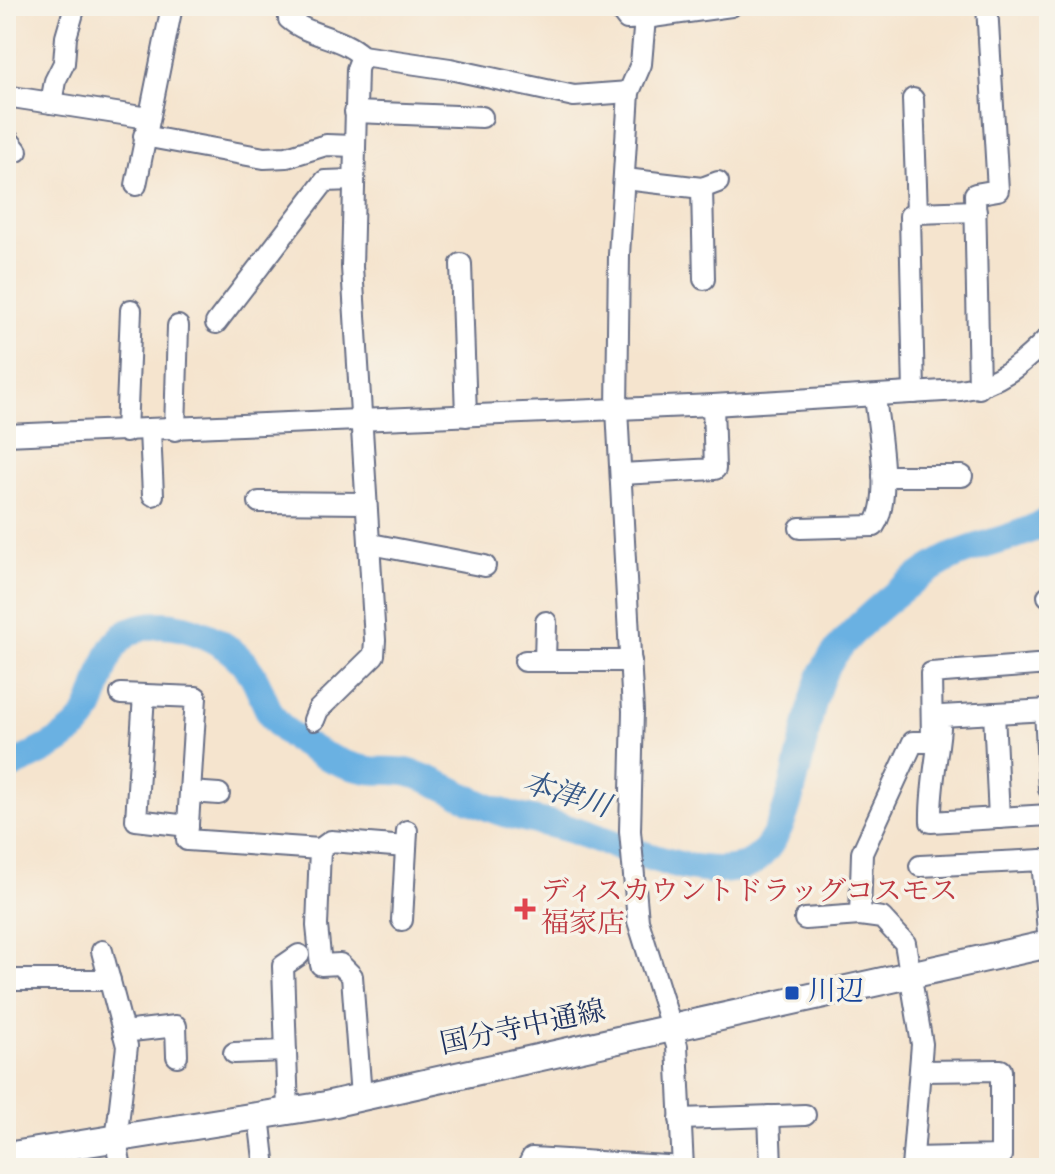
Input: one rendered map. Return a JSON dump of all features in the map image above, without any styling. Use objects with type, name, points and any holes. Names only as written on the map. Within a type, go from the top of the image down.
[{"type":"main road","name":"国分寺中通線","points":[[6,1156],[116,1141],[361,1097],[1049,944]]},
{"type":"street","points":[[51,103],[55,81],[64,63],[66,37],[75,6]]},
{"type":"street","points":[[136,185],[172,6]]},
{"type":"street","points":[[289,6],[289,19],[297,26],[351,45],[362,56],[450,69],[574,96],[629,92]]},
{"type":"street","points":[[617,6],[627,19],[731,6]]},
{"type":"street","points":[[979,388],[975,194],[998,190],[987,6]]},
{"type":"street","points":[[527,1168],[532,1158],[683,1167],[677,1046],[644,947],[632,871],[630,831],[631,661],[617,409],[619,255],[629,92],[641,64],[645,18]]},
{"type":"street","points":[[314,720],[318,710],[374,655],[371,544],[360,421],[352,267],[357,69],[362,56]]},
{"type":"street","points":[[6,96],[51,103],[264,158],[287,157],[326,145],[354,146]]},
{"type":"street","points":[[913,99],[917,213]]},
{"type":"street","points":[[355,112],[482,117]]},
{"type":"street","points":[[625,179],[710,185],[704,279]]},
{"type":"street","points":[[216,323],[325,181],[353,180]]},
{"type":"street","points":[[914,393],[910,216],[917,213],[976,211]]},
{"type":"street","points":[[461,264],[466,416]]},
{"type":"street","points":[[126,432],[131,310]]},
{"type":"street","points":[[175,430],[178,326]]},
{"type":"street","points":[[6,435],[713,405],[979,388],[1022,364],[1049,337]]},
{"type":"street","points":[[800,528],[874,526],[881,516],[883,476],[875,396]]},
{"type":"street","points":[[621,474],[715,469],[713,405]]},
{"type":"street","points":[[150,431],[153,495]]},
{"type":"street","points":[[883,476],[962,476]]},
{"type":"street","points":[[259,502],[366,503]]},
{"type":"street","points":[[371,544],[485,566]]},
{"type":"street","points":[[546,622],[535,661],[631,661]]},
{"type":"street","points":[[860,915],[862,853],[913,742],[932,742],[931,673],[1049,664]]},
{"type":"street","points":[[121,694],[196,697],[187,840],[320,849],[331,841],[407,839],[402,920]]},
{"type":"street","points":[[144,695],[136,820],[188,826]]},
{"type":"street","points":[[1049,789],[1047,710],[941,716],[939,750],[930,787],[931,822],[1049,815]]},
{"type":"street","points":[[994,713],[999,818]]},
{"type":"street","points":[[190,792],[219,794]]},
{"type":"street","points":[[320,849],[317,926],[321,965],[340,964],[352,976],[361,1097]]},
{"type":"street","points":[[920,866],[1042,860],[1049,944]]},
{"type":"street","points":[[805,919],[860,915],[882,918],[905,943],[908,977],[922,1044],[913,1163],[1001,1156],[1001,1070],[921,1071]]},
{"type":"street","points":[[102,951],[127,1046],[116,1141],[121,1168]]},
{"type":"street","points":[[288,1111],[283,966],[299,955]]},
{"type":"street","points":[[6,980],[110,980]]},
{"type":"street","points":[[123,1032],[176,1026],[177,1056]]},
{"type":"street","points":[[234,1053],[286,1051]]},
{"type":"street","points":[[680,1119],[805,1115]]},
{"type":"street","points":[[259,1116],[265,1168]]},
{"type":"street","points":[[769,1116],[771,1165]]},
{"type":"waterway","name":"本津川","points":[[6,768],[36,754],[75,729],[90,708],[110,653],[128,633],[143,627],[173,626],[204,635],[232,652],[252,674],[268,710],[277,722],[311,749],[334,760],[368,770],[410,773],[498,811],[559,826],[653,858],[679,865],[727,870],[746,865],[764,852],[777,832],[788,805],[818,687],[827,665],[851,634],[886,602],[942,562],[1049,520]]},
{"type":"place","name":"ディスカウントドラッグコスモス 福家店","points":[[525,909]]},
{"type":"place","name":"川辺","points":[[792,993]]}]
